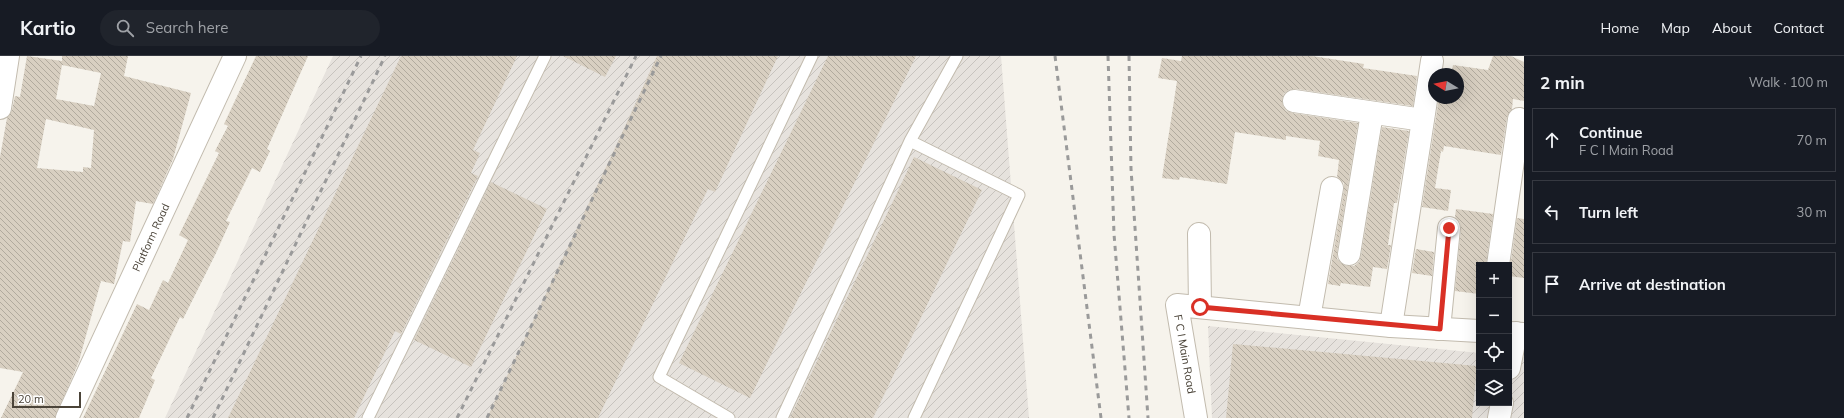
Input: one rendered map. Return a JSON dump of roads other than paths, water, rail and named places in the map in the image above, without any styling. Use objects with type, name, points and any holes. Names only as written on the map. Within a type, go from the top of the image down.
[{"type":"street","points":[[0,108],[8,56]]},
{"type":"street","name":"Platform Road","points":[[67,418],[235,56]]},
{"type":"street","points":[[1391,326],[1432,61]]},
{"type":"street","points":[[1294,101],[1424,120]]},
{"type":"street","points":[[1349,254],[1372,113]]},
{"type":"street","points":[[1498,262],[1519,119]]},
{"type":"street","points":[[1309,318],[1332,188]]},
{"type":"street","points":[[1440,329],[1449,228]]},
{"type":"street","points":[[1199,234],[1200,307]]},
{"type":"street","name":"F C I Main Road","points":[[1196,418],[1177,305],[1391,326],[1476,331]]},
{"type":"street","points":[[1512,353],[1516,333]]},
{"type":"street","points":[[1499,418],[1501,406]]},
{"type":"lane","points":[[368,418],[545,56]]},
{"type":"lane","points":[[729,418],[659,377],[812,56]]},
{"type":"lane","points":[[782,418],[910,141],[957,56]]},
{"type":"lane","points":[[910,141],[1019,195],[914,418]]},
{"type":"railway","points":[[187,418],[361,56]]},
{"type":"railway","points":[[213,418],[385,56]]},
{"type":"railway","points":[[457,418],[636,56]]},
{"type":"railway","points":[[487,418],[661,56]]},
{"type":"railway","points":[[1055,56],[1101,418]]},
{"type":"railway","points":[[1108,56],[1114,234],[1129,418]]},
{"type":"railway","points":[[1129,56],[1131,169],[1148,418]]}]
